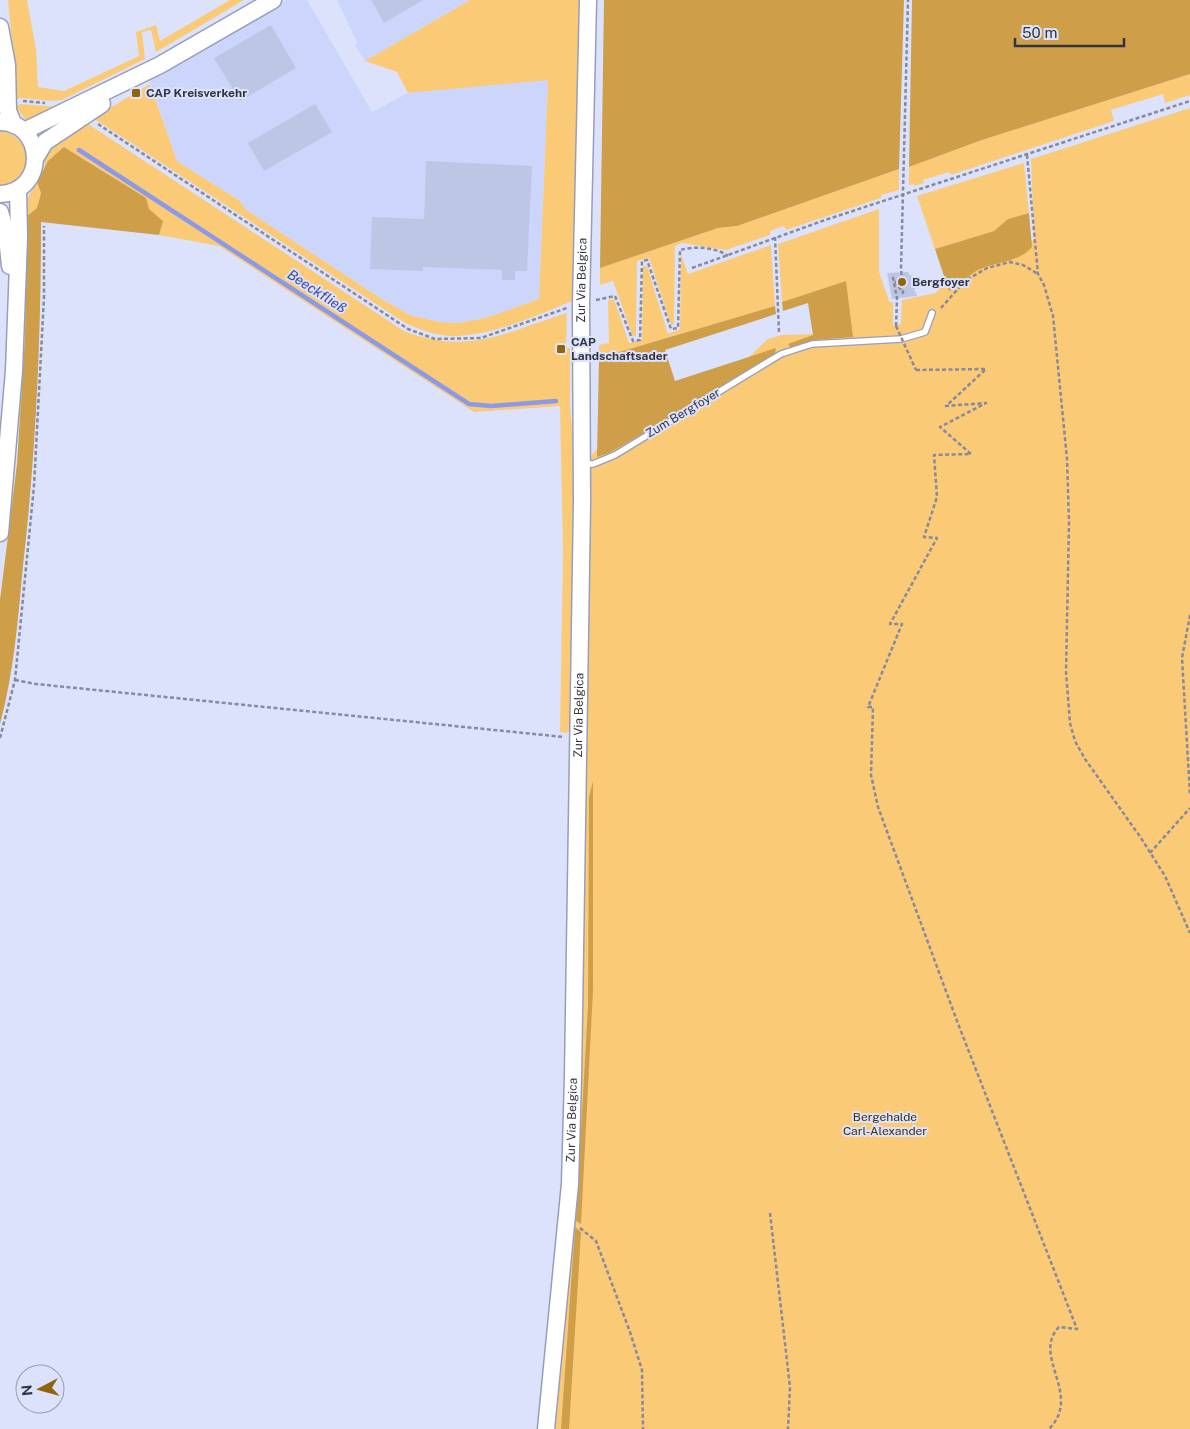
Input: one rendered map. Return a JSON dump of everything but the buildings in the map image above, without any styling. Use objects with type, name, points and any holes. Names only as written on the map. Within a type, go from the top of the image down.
[{"type":"street","points":[[0,194],[18,190],[32,176],[36,157],[45,142],[160,65],[274,0]]},
{"type":"street","name":"Zur Via Belgica","points":[[546,1429],[570,1184],[582,464],[589,302],[588,0]]},
{"type":"street","points":[[0,27],[7,65],[8,111],[13,126],[33,143],[36,157]]},
{"type":"street","points":[[13,126],[160,65]]},
{"type":"street","points":[[0,534],[8,459],[16,312],[19,238],[18,190]]},
{"type":"street","points":[[0,212],[7,237],[16,312]]},
{"type":"lane","name":"Zum Bergfoyer","points":[[582,464],[593,464],[615,455],[781,354],[812,344],[901,339],[925,332],[932,313]]},
{"type":"path","points":[[908,0],[901,268],[903,292],[893,278],[897,298],[896,326],[916,370],[986,369],[946,406],[986,403],[940,428],[971,454],[934,455],[937,496],[924,536],[937,538],[890,624],[902,624],[868,707],[873,707],[870,737],[871,776],[878,807],[957,1021],[1078,1329],[1059,1327],[1051,1338],[1049,1350],[1060,1382],[1061,1396],[1057,1417],[1049,1429]]},
{"type":"path","points":[[8,101],[53,104]]},
{"type":"path","points":[[692,268],[775,237],[1027,156],[1190,101]]},
{"type":"path","points":[[84,116],[231,210],[408,329],[435,339],[481,338],[589,302],[614,296],[633,341],[640,340],[642,261],[647,260],[671,329],[678,328],[680,250],[690,247],[722,251],[728,256]]},
{"type":"path","points":[[1027,156],[1038,274],[1044,285],[1053,316],[1067,459],[1069,522],[1066,672],[1070,723],[1075,741],[1085,759],[1164,876],[1190,933]]},
{"type":"path","points":[[0,738],[15,680],[34,486],[40,384],[44,226]]},
{"type":"path","points":[[775,237],[780,332]]},
{"type":"path","points":[[932,313],[943,306],[965,280],[986,268],[1010,262],[1023,264],[1038,274]]},
{"type":"path","points":[[1190,615],[1182,658],[1190,795]]},
{"type":"path","points":[[15,680],[36,684],[578,738]]},
{"type":"path","points":[[1150,853],[1190,808]]},
{"type":"path","points":[[770,1213],[790,1387],[788,1429]]},
{"type":"path","points":[[573,1222],[596,1241],[630,1332],[642,1370],[643,1429]]},
{"type":"shaded area","points":[[286,0],[307,0],[372,112],[408,93],[548,79],[539,299],[486,318],[458,323],[439,322],[410,315],[380,298],[260,219],[245,209],[240,201],[177,161],[149,79]]},
{"type":"shaded area","points":[[337,0],[470,0],[365,61],[355,45],[358,44]]},
{"type":"shaded area","points":[[604,0],[904,0],[899,169],[737,226],[718,228],[600,268]]},
{"type":"shaded area","points":[[912,0],[1190,0],[1190,74],[979,141],[909,167]]},
{"type":"shaded area","points":[[64,147],[146,198],[149,209],[163,221],[159,235],[41,222],[39,351],[28,523],[15,645],[9,685],[0,724],[0,600],[17,464],[25,337],[27,216],[37,208],[41,193],[37,182],[48,161]]},
{"type":"shaded area","points":[[1029,213],[1032,247],[1014,259],[978,270],[949,291],[935,249],[994,231],[1008,219]]},
{"type":"shaded area","points":[[846,281],[853,337],[814,340],[791,348],[788,344],[813,335],[808,303],[783,311],[782,302]]},
{"type":"shaded area","points":[[775,306],[776,314],[665,350],[675,381],[776,348],[775,354],[728,385],[609,453],[597,457],[599,358]]},
{"type":"shaded area","points":[[593,781],[593,990],[581,1224],[576,1221],[588,1006],[589,797]]},
{"type":"shaded area","points":[[575,1227],[581,1232],[569,1429],[561,1429]]},
{"type":"green space","points":[[8,0],[27,0],[36,49],[38,87],[64,91],[139,56],[136,32],[156,25],[160,41],[230,0],[244,0],[156,52],[151,30],[142,32],[145,59],[62,100],[56,101],[26,98],[14,99],[14,62]]},
{"type":"green space","points":[[470,0],[583,0],[572,301],[501,328],[472,335],[450,336],[430,332],[405,323],[93,118],[150,84],[177,161],[240,201],[245,209],[380,298],[410,315],[439,322],[458,323],[486,318],[539,299],[548,80],[408,93],[397,72],[365,61]]},
{"type":"green space","points":[[1190,74],[1190,95],[1165,103],[1163,94],[1111,110],[1114,121],[951,175],[949,172],[923,180],[924,183],[914,186],[914,184],[909,185],[909,167],[979,141]]},
{"type":"green space","points":[[21,104],[58,107],[33,122],[25,119],[15,106]]},
{"type":"green space","name":"Bergehalde Carl-Alexander","points":[[1190,108],[1190,1429],[551,1429],[580,1132],[590,457],[597,449],[609,447],[731,374],[768,339],[782,335],[848,333],[846,281],[782,302],[778,244],[879,209],[879,272],[889,301],[893,303],[893,326],[901,324],[902,300],[936,293],[948,275],[1000,250],[1034,240],[1031,159]]},
{"type":"green space","points":[[85,122],[404,331],[427,338],[468,341],[505,334],[567,313],[566,347],[570,348],[570,405],[575,465],[572,729],[566,733],[560,732],[563,552],[560,406],[474,412],[219,246],[159,235],[163,221],[108,174],[64,147],[44,167],[53,146]]},
{"type":"green space","points":[[0,131],[9,133],[17,138],[26,152],[27,160],[22,176],[13,184],[0,188]]},
{"type":"green space","points":[[1024,163],[1029,213],[1008,219],[994,231],[935,249],[917,196]]},
{"type":"green space","points":[[899,169],[899,190],[881,195],[881,198],[786,230],[784,226],[770,231],[770,235],[726,250],[682,243],[675,246],[674,324],[671,325],[649,258],[637,261],[636,336],[633,337],[613,281],[600,285],[600,268],[718,228],[737,226]]},
{"type":"green space","points":[[37,182],[41,193],[37,208],[27,216],[27,199]]},
{"type":"green space","points":[[771,245],[775,306],[599,358],[599,345],[609,343],[608,300],[614,299],[629,343],[642,340],[643,266],[647,266],[668,334],[680,329],[681,254],[688,274]]},
{"type":"waterway","name":"Beeckfließ","points":[[79,150],[469,404],[491,406],[556,401]]},
{"type":"place","name":"CAP Kreisverkehr","points":[[136,93]]},
{"type":"place","name":"Bergfoyer","points":[[902,282]]},
{"type":"place","name":"CAP Landschaftsader","points":[[561,349]]}]
